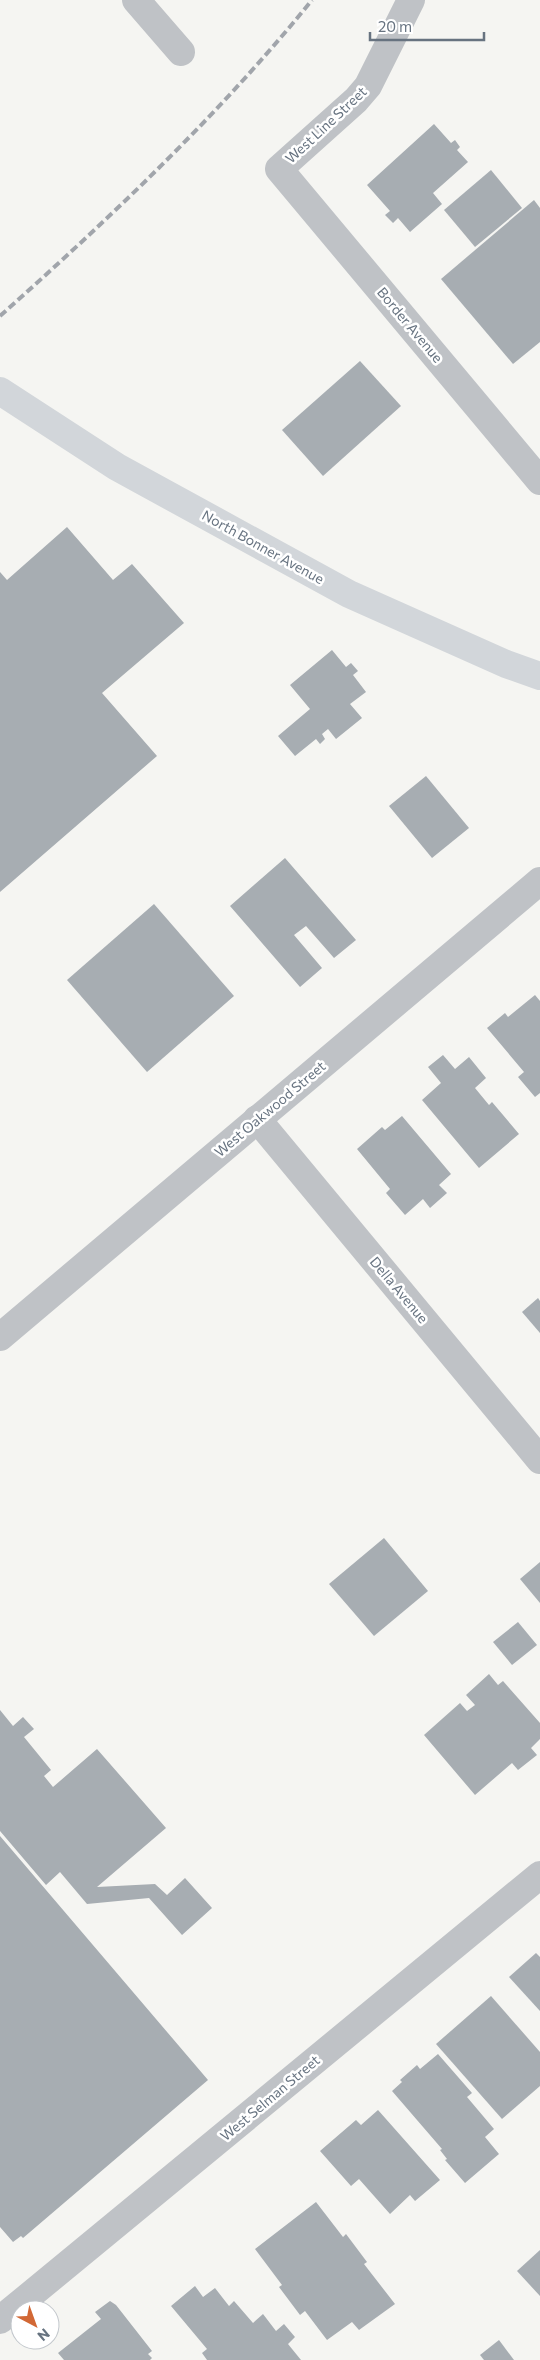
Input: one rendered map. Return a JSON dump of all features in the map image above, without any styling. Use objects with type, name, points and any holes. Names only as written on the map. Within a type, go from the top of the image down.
[{"type":"street","points":[[136,0],[181,52]]},
{"type":"street","name":"West Line Street","points":[[279,169],[356,100],[368,86],[411,0]]},
{"type":"street","name":"Border Avenue","points":[[279,169],[540,481]]},
{"type":"street","name":"North Bonner Avenue","points":[[0,391],[117,467],[349,594],[506,664],[540,676]]},
{"type":"street","name":"West Oakwood Street","points":[[0,1337],[540,880]]},
{"type":"street","name":"Della Avenue","points":[[257,1119],[540,1460]]},
{"type":"street","name":"West Selman Street","points":[[0,2320],[540,1875]]},
{"type":"building","points":[[434,124],[451,143],[455,140],[460,147],[457,150],[468,162],[433,193],[442,204],[410,232],[398,218],[393,223],[385,215],[390,211],[367,185]]},
{"type":"building","points":[[491,170],[522,208],[475,247],[444,210]]},
{"type":"building","points":[[534,200],[540,208],[540,342],[513,364],[441,279]]},
{"type":"building","points":[[360,361],[401,406],[323,476],[282,430]]},
{"type":"building","points":[[67,527],[113,580],[132,564],[184,623],[102,693],[157,756],[0,892],[0,572],[7,580]]},
{"type":"building","points":[[332,650],[346,667],[351,663],[358,671],[353,675],[366,692],[350,704],[362,718],[336,739],[328,729],[322,734],[325,739],[320,744],[316,739],[295,756],[278,736],[310,709],[290,685]]},
{"type":"building","points":[[426,776],[469,828],[432,858],[389,806]]},
{"type":"building","points":[[285,858],[356,940],[334,958],[306,926],[294,935],[322,968],[300,987],[230,906]]},
{"type":"building","points":[[154,904],[234,996],[147,1072],[67,980]]},
{"type":"building","points":[[535,995],[540,1001],[540,1093],[535,1097],[518,1077],[524,1072],[487,1028],[505,1013],[508,1017]]},
{"type":"building","points":[[443,1055],[455,1069],[469,1057],[486,1078],[475,1088],[489,1105],[492,1102],[519,1134],[479,1168],[422,1100],[441,1083],[428,1067]]},
{"type":"building","points":[[402,1116],[451,1174],[439,1185],[447,1193],[430,1208],[423,1199],[405,1215],[386,1193],[390,1189],[357,1149],[382,1127],[385,1130]]},
{"type":"building","points":[[538,1298],[540,1301],[540,1333],[522,1312]]},
{"type":"building","points":[[384,1538],[428,1591],[374,1636],[329,1584]]},
{"type":"building","points":[[540,1562],[540,1603],[520,1579]]},
{"type":"building","points":[[518,1622],[537,1645],[512,1665],[493,1642]]},
{"type":"building","points":[[489,1674],[498,1685],[503,1681],[540,1723],[540,1739],[531,1748],[537,1755],[518,1770],[512,1763],[475,1795],[424,1735],[460,1703],[467,1711],[475,1705],[466,1695]]},
{"type":"building","points":[[0,1710],[13,1726],[23,1717],[34,1729],[24,1737],[51,1770],[44,1776],[53,1787],[97,1749],[166,1828],[97,1887],[155,1884],[167,1895],[185,1878],[212,1908],[182,1935],[149,1898],[87,1904],[60,1872],[46,1885],[0,1831]]},
{"type":"building","points":[[0,1836],[208,2080],[23,2238],[21,2236],[13,2242],[0,2227]]},
{"type":"building","points":[[536,1953],[540,1957],[540,2011],[509,1977]]},
{"type":"building","points":[[491,1996],[540,2052],[540,2086],[502,2119],[436,2044]]},
{"type":"building","points":[[438,2054],[472,2093],[467,2097],[494,2129],[485,2137],[499,2154],[465,2183],[445,2160],[447,2159],[440,2150],[442,2149],[392,2091],[402,2082],[400,2080],[417,2065],[420,2069]]},
{"type":"building","points":[[378,2110],[440,2180],[415,2201],[410,2195],[390,2214],[359,2179],[351,2186],[320,2151],[356,2120],[361,2125]]},
{"type":"building","points":[[316,2202],[343,2237],[346,2234],[367,2262],[364,2264],[395,2304],[359,2330],[352,2322],[327,2340],[305,2311],[300,2315],[279,2287],[282,2285],[255,2249]]},
{"type":"building","points":[[540,2250],[540,2296],[517,2271]]},
{"type":"building","points":[[195,2286],[203,2297],[215,2288],[229,2306],[234,2301],[253,2323],[263,2314],[276,2331],[284,2324],[295,2337],[288,2344],[301,2360],[207,2360],[202,2353],[207,2349],[171,2306]]},
{"type":"building","points":[[110,2301],[116,2305],[152,2351],[148,2354],[152,2358],[150,2360],[64,2360],[58,2353],[101,2319],[95,2312]]},
{"type":"building","points":[[499,2340],[514,2360],[484,2360],[480,2355]]},
{"type":"railway","points":[[0,316],[123,203],[201,125],[276,43],[312,0]]}]
